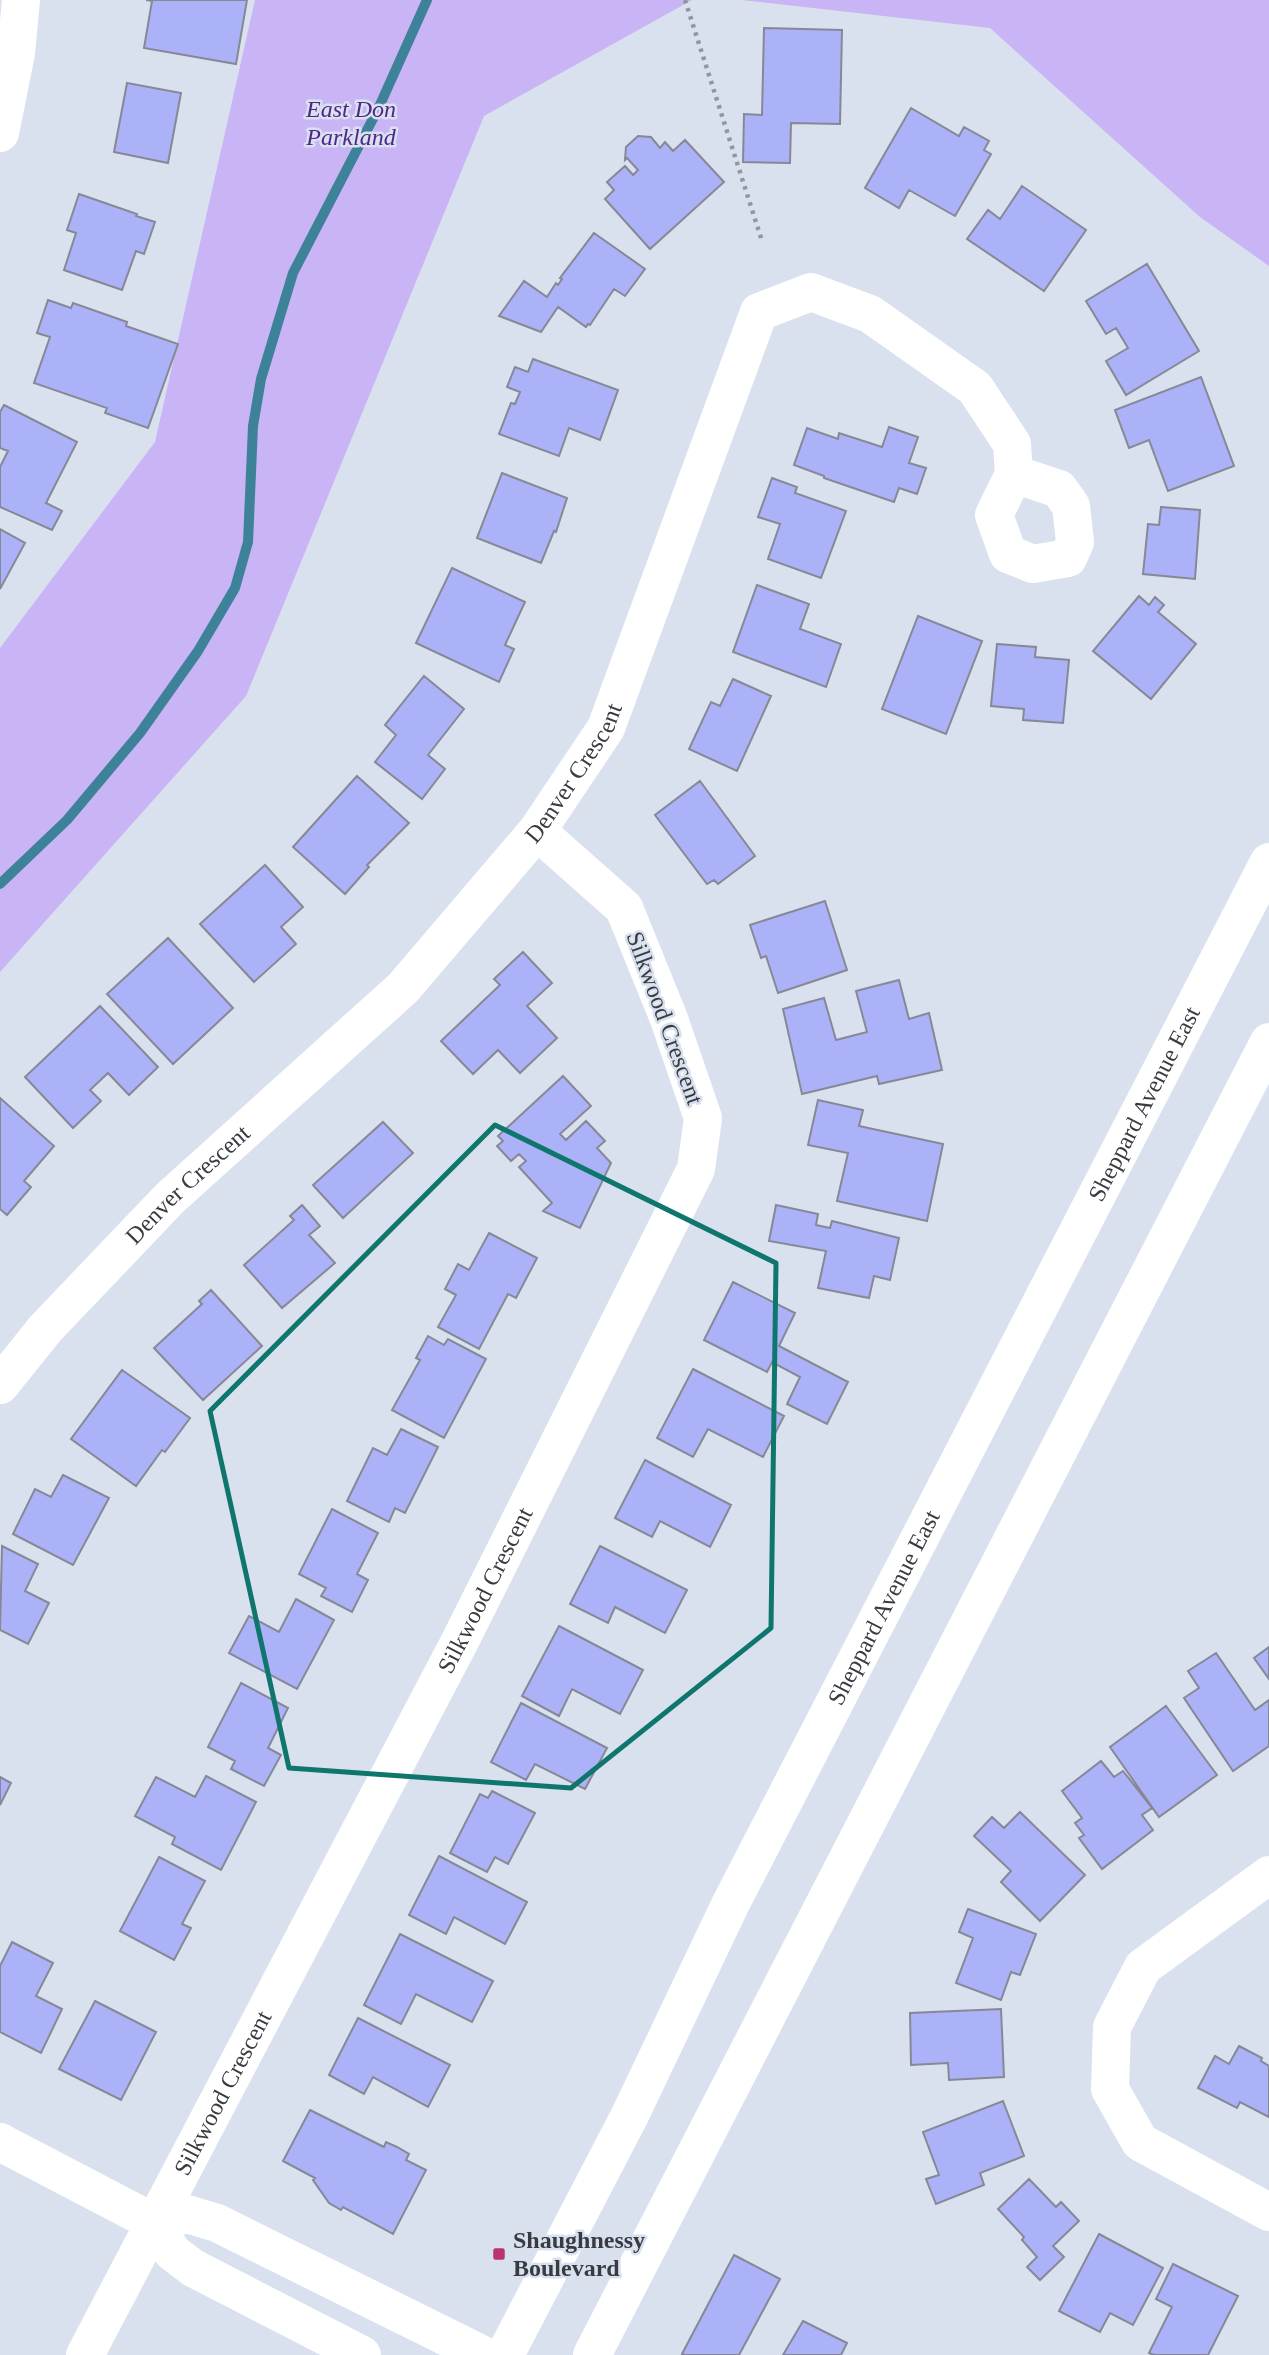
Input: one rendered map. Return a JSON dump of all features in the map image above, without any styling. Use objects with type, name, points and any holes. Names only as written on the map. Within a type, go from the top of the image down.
[{"type":"street","points":[[0,133],[16,53],[21,0]]},
{"type":"street","name":"Denver Crescent","points":[[0,1385],[45,1329],[170,1198],[403,988],[537,831],[606,728],[759,312],[811,292],[870,314],[975,388],[1012,444],[1014,474]]},
{"type":"street","name":"Silkwood Crescent","points":[[85,2355],[460,1641],[696,1169],[703,1118],[669,1020],[624,908],[537,831]]},
{"type":"street","name":"Sheppard Avenue East","points":[[505,2355],[630,2115],[736,1893],[1269,862]]},
{"type":"street","points":[[592,2355],[1269,1042]]},
{"type":"street","points":[[1269,1875],[1143,1967],[1112,2027],[1110,2089],[1140,2142],[1269,2212]]},
{"type":"street","points":[[0,2142],[155,2223],[172,2252],[193,2268],[362,2355]]},
{"type":"street","points":[[155,2223],[187,2214],[217,2223],[483,2355]]},
{"type":"path","points":[[685,0],[762,241]]},
{"type":"highlighted area","points":[[495,1125],[776,1263],[771,1628],[571,1788],[289,1768],[210,1411]]},
{"type":"green space","name":"East Don Parkland","points":[[255,0],[692,0],[484,116],[246,696],[0,972],[0,648],[155,442]]},
{"type":"green space","points":[[742,0],[1269,0],[1269,266],[1200,217],[990,28]]},
{"type":"building","points":[[146,0],[247,0],[236,64],[144,48],[152,1]]},
{"type":"building","points":[[764,28],[842,30],[840,124],[791,123],[790,163],[743,162],[744,114],[762,115]]},
{"type":"building","points":[[127,83],[181,93],[168,163],[114,152]]},
{"type":"building","points":[[911,108],[959,136],[964,127],[989,141],[984,150],[991,154],[955,216],[909,190],[899,208],[865,188]]},
{"type":"building","points":[[638,136],[651,137],[660,148],[665,142],[673,151],[685,140],[724,182],[650,249],[605,199],[614,190],[607,182],[625,166],[633,175],[638,170],[627,158],[625,160],[626,147]]},
{"type":"building","points":[[1022,186],[1086,230],[1044,291],[967,239],[988,210],[1000,219]]},
{"type":"building","points":[[79,194],[155,222],[144,254],[136,251],[122,290],[64,270],[76,233],[67,230]]},
{"type":"building","points":[[594,233],[645,269],[625,296],[614,289],[586,327],[558,307],[541,332],[499,316],[524,281],[547,297]]},
{"type":"building","points":[[1147,264],[1199,351],[1126,395],[1106,361],[1128,348],[1116,328],[1106,334],[1086,301]]},
{"type":"building","points":[[48,300],[71,308],[73,303],[127,322],[126,326],[178,344],[148,428],[105,413],[107,408],[34,383],[50,337],[37,333]]},
{"type":"building","points":[[533,359],[618,390],[600,440],[569,428],[559,456],[499,434],[511,403],[515,404],[520,392],[507,387],[515,367],[528,372]]},
{"type":"building","points":[[1201,377],[1234,466],[1168,491],[1149,440],[1129,448],[1115,410]]},
{"type":"building","points":[[4,405],[77,442],[46,503],[62,511],[52,530],[0,507],[0,467],[8,451],[0,448],[0,412]]},
{"type":"building","points":[[889,427],[918,437],[909,463],[926,468],[917,494],[899,488],[894,502],[794,465],[807,428],[838,439],[839,433],[882,447]]},
{"type":"building","points":[[502,473],[567,498],[556,532],[554,531],[541,563],[477,538]]},
{"type":"building","points":[[772,478],[797,487],[795,493],[846,511],[821,578],[768,559],[780,524],[758,517]]},
{"type":"building","points":[[1161,507],[1200,510],[1195,579],[1143,574],[1148,524],[1159,525]]},
{"type":"building","points":[[0,529],[25,543],[0,589]]},
{"type":"building","points":[[452,568],[525,602],[505,645],[514,649],[499,682],[416,643]]},
{"type":"building","points":[[757,585],[809,604],[800,629],[841,644],[826,687],[733,652]]},
{"type":"building","points":[[1139,596],[1149,605],[1155,597],[1164,605],[1158,612],[1196,644],[1151,699],[1093,651]]},
{"type":"building","points":[[918,616],[982,641],[946,734],[882,709]]},
{"type":"building","points":[[997,644],[1036,647],[1035,657],[1069,660],[1063,723],[1023,720],[1024,709],[991,706]]},
{"type":"building","points":[[424,676],[464,709],[428,755],[445,769],[422,799],[375,762],[396,735],[385,725]]},
{"type":"building","points":[[733,679],[771,696],[737,771],[689,749],[711,702],[720,706]]},
{"type":"building","points":[[357,776],[409,823],[367,865],[369,867],[345,894],[293,847]]},
{"type":"building","points":[[700,781],[755,856],[718,884],[714,880],[707,884],[655,815]]},
{"type":"building","points":[[265,865],[303,907],[281,927],[296,944],[254,982],[200,924]]},
{"type":"building","points":[[825,901],[847,970],[778,993],[766,956],[761,958],[750,925]]},
{"type":"building","points":[[168,938],[233,1008],[173,1064],[107,994]]},
{"type":"building","points":[[523,952],[552,983],[527,1006],[557,1038],[520,1073],[498,1050],[473,1074],[441,1041],[500,985],[494,979]]},
{"type":"building","points":[[899,980],[909,1019],[929,1013],[942,1070],[879,1084],[877,1076],[802,1094],[783,1009],[824,998],[836,1040],[867,1032],[856,991]]},
{"type":"building","points":[[100,1006],[158,1067],[129,1095],[108,1073],[90,1090],[101,1101],[73,1128],[25,1077]]},
{"type":"building","points":[[563,1076],[591,1106],[560,1134],[566,1140],[586,1121],[605,1141],[597,1148],[611,1163],[580,1228],[543,1211],[552,1203],[519,1167],[526,1161],[519,1154],[511,1161],[497,1146],[503,1141],[498,1136]]},
{"type":"building","points":[[0,1098],[54,1146],[24,1181],[31,1187],[7,1215],[0,1209]]},
{"type":"building","points":[[818,1100],[863,1110],[859,1126],[943,1144],[927,1221],[837,1201],[848,1153],[808,1145]]},
{"type":"building","points":[[383,1122],[413,1153],[343,1218],[313,1185]]},
{"type":"building","points":[[302,1205],[320,1226],[309,1235],[335,1263],[282,1308],[244,1265],[294,1220],[290,1216]]},
{"type":"building","points":[[776,1205],[818,1214],[816,1225],[830,1228],[832,1221],[899,1238],[890,1280],[874,1276],[869,1298],[818,1288],[826,1251],[769,1241]]},
{"type":"building","points":[[489,1233],[537,1258],[516,1298],[508,1294],[479,1349],[438,1327],[456,1295],[445,1289],[458,1264],[469,1270]]},
{"type":"building","points":[[733,1282],[795,1313],[779,1346],[848,1382],[827,1424],[787,1404],[800,1377],[772,1362],[767,1372],[704,1340]]},
{"type":"building","points":[[211,1290],[262,1346],[203,1400],[154,1348],[202,1304],[199,1301]]},
{"type":"building","points":[[428,1336],[444,1345],[448,1339],[486,1359],[444,1438],[392,1410],[420,1360],[416,1358]]},
{"type":"building","points":[[693,1369],[784,1416],[763,1457],[708,1429],[693,1457],[657,1438]]},
{"type":"building","points":[[122,1370],[190,1418],[136,1486],[71,1439]]},
{"type":"building","points":[[401,1429],[438,1447],[405,1513],[395,1508],[389,1522],[347,1501],[373,1448],[387,1455]]},
{"type":"building","points":[[645,1460],[731,1505],[710,1547],[660,1521],[652,1537],[615,1518]]},
{"type":"building","points":[[63,1475],[109,1498],[73,1565],[13,1534],[35,1489],[51,1497]]},
{"type":"building","points":[[332,1509],[378,1533],[357,1574],[368,1580],[352,1612],[321,1596],[326,1588],[299,1574]]},
{"type":"building","points":[[2,1546],[38,1564],[25,1591],[49,1603],[28,1644],[0,1630]]},
{"type":"building","points":[[600,1546],[687,1590],[665,1633],[615,1607],[608,1623],[570,1604]]},
{"type":"building","points":[[296,1599],[334,1620],[297,1689],[229,1653],[249,1616],[279,1632]]},
{"type":"building","points":[[559,1626],[643,1670],[620,1714],[572,1689],[559,1716],[522,1696]]},
{"type":"building","points":[[1269,1647],[1269,1679],[1254,1658]]},
{"type":"building","points":[[1216,1653],[1255,1710],[1269,1700],[1269,1746],[1233,1771],[1184,1698],[1199,1688],[1188,1671]]},
{"type":"building","points":[[241,1683],[288,1708],[268,1748],[281,1755],[264,1786],[231,1769],[235,1761],[208,1747]]},
{"type":"building","points":[[521,1703],[607,1748],[585,1789],[535,1764],[526,1780],[491,1762]]},
{"type":"building","points":[[1166,1706],[1217,1775],[1159,1817],[1110,1747]]},
{"type":"building","points":[[1101,1761],[1114,1777],[1123,1771],[1152,1808],[1142,1815],[1153,1830],[1102,1869],[1079,1838],[1084,1835],[1075,1823],[1082,1818],[1062,1791]]},
{"type":"building","points":[[206,1776],[256,1802],[221,1870],[172,1844],[175,1837],[135,1816],[156,1777],[195,1797]]},
{"type":"building","points":[[0,1777],[11,1783],[0,1805]]},
{"type":"building","points":[[492,1791],[535,1813],[508,1864],[495,1857],[487,1872],[450,1853],[480,1794],[488,1798]]},
{"type":"building","points":[[1020,1812],[1085,1875],[1040,1921],[1001,1882],[1011,1871],[974,1836],[992,1817],[1004,1828]]},
{"type":"building","points":[[439,1856],[527,1902],[505,1944],[454,1917],[446,1934],[409,1915]]},
{"type":"building","points":[[159,1857],[205,1881],[182,1924],[191,1928],[174,1960],[120,1931]]},
{"type":"building","points":[[968,1909],[1036,1934],[1020,1975],[1011,1972],[1001,2000],[956,1983],[973,1938],[959,1932]]},
{"type":"building","points":[[400,1934],[493,1981],[472,2022],[416,1994],[401,2024],[364,2005]]},
{"type":"building","points":[[12,1942],[53,1963],[36,1996],[62,2009],[41,2053],[0,2032],[0,1966]]},
{"type":"building","points":[[95,2001],[156,2032],[121,2100],[59,2069]]},
{"type":"building","points":[[1001,2009],[1004,2077],[949,2080],[948,2063],[911,2065],[910,2013]]},
{"type":"building","points":[[358,2018],[450,2065],[428,2107],[373,2077],[364,2094],[329,2075]]},
{"type":"building","points":[[1239,2046],[1262,2058],[1261,2061],[1269,2066],[1269,2117],[1240,2102],[1237,2108],[1198,2088],[1215,2056],[1229,2064]]},
{"type":"building","points":[[1003,2101],[1024,2156],[980,2173],[984,2185],[936,2204],[926,2179],[939,2175],[923,2132]]},
{"type":"building","points":[[310,2110],[384,2147],[386,2142],[397,2147],[409,2154],[406,2160],[426,2170],[393,2234],[343,2207],[341,2210],[329,2203],[313,2180],[315,2178],[283,2161]]},
{"type":"building","points":[[1029,2179],[1056,2207],[1061,2202],[1079,2221],[1053,2246],[1064,2257],[1040,2280],[1027,2267],[1037,2257],[1022,2240],[1024,2237],[998,2209]]},
{"type":"building","points":[[1099,2234],[1163,2268],[1133,2325],[1110,2313],[1100,2332],[1059,2311]]},
{"type":"building","points":[[734,2255],[780,2279],[739,2355],[682,2354]]},
{"type":"building","points":[[1173,2264],[1238,2296],[1208,2355],[1149,2353],[1172,2307],[1156,2299]]},
{"type":"building","points":[[803,2321],[847,2343],[841,2355],[783,2355]]},
{"type":"waterway","points":[[0,884],[67,820],[140,733],[198,651],[235,588],[248,542],[253,426],[261,379],[293,273],[379,107],[427,0]]},
{"type":"place","name":"Shaughnessy Boulevard","points":[[499,2254]]}]
